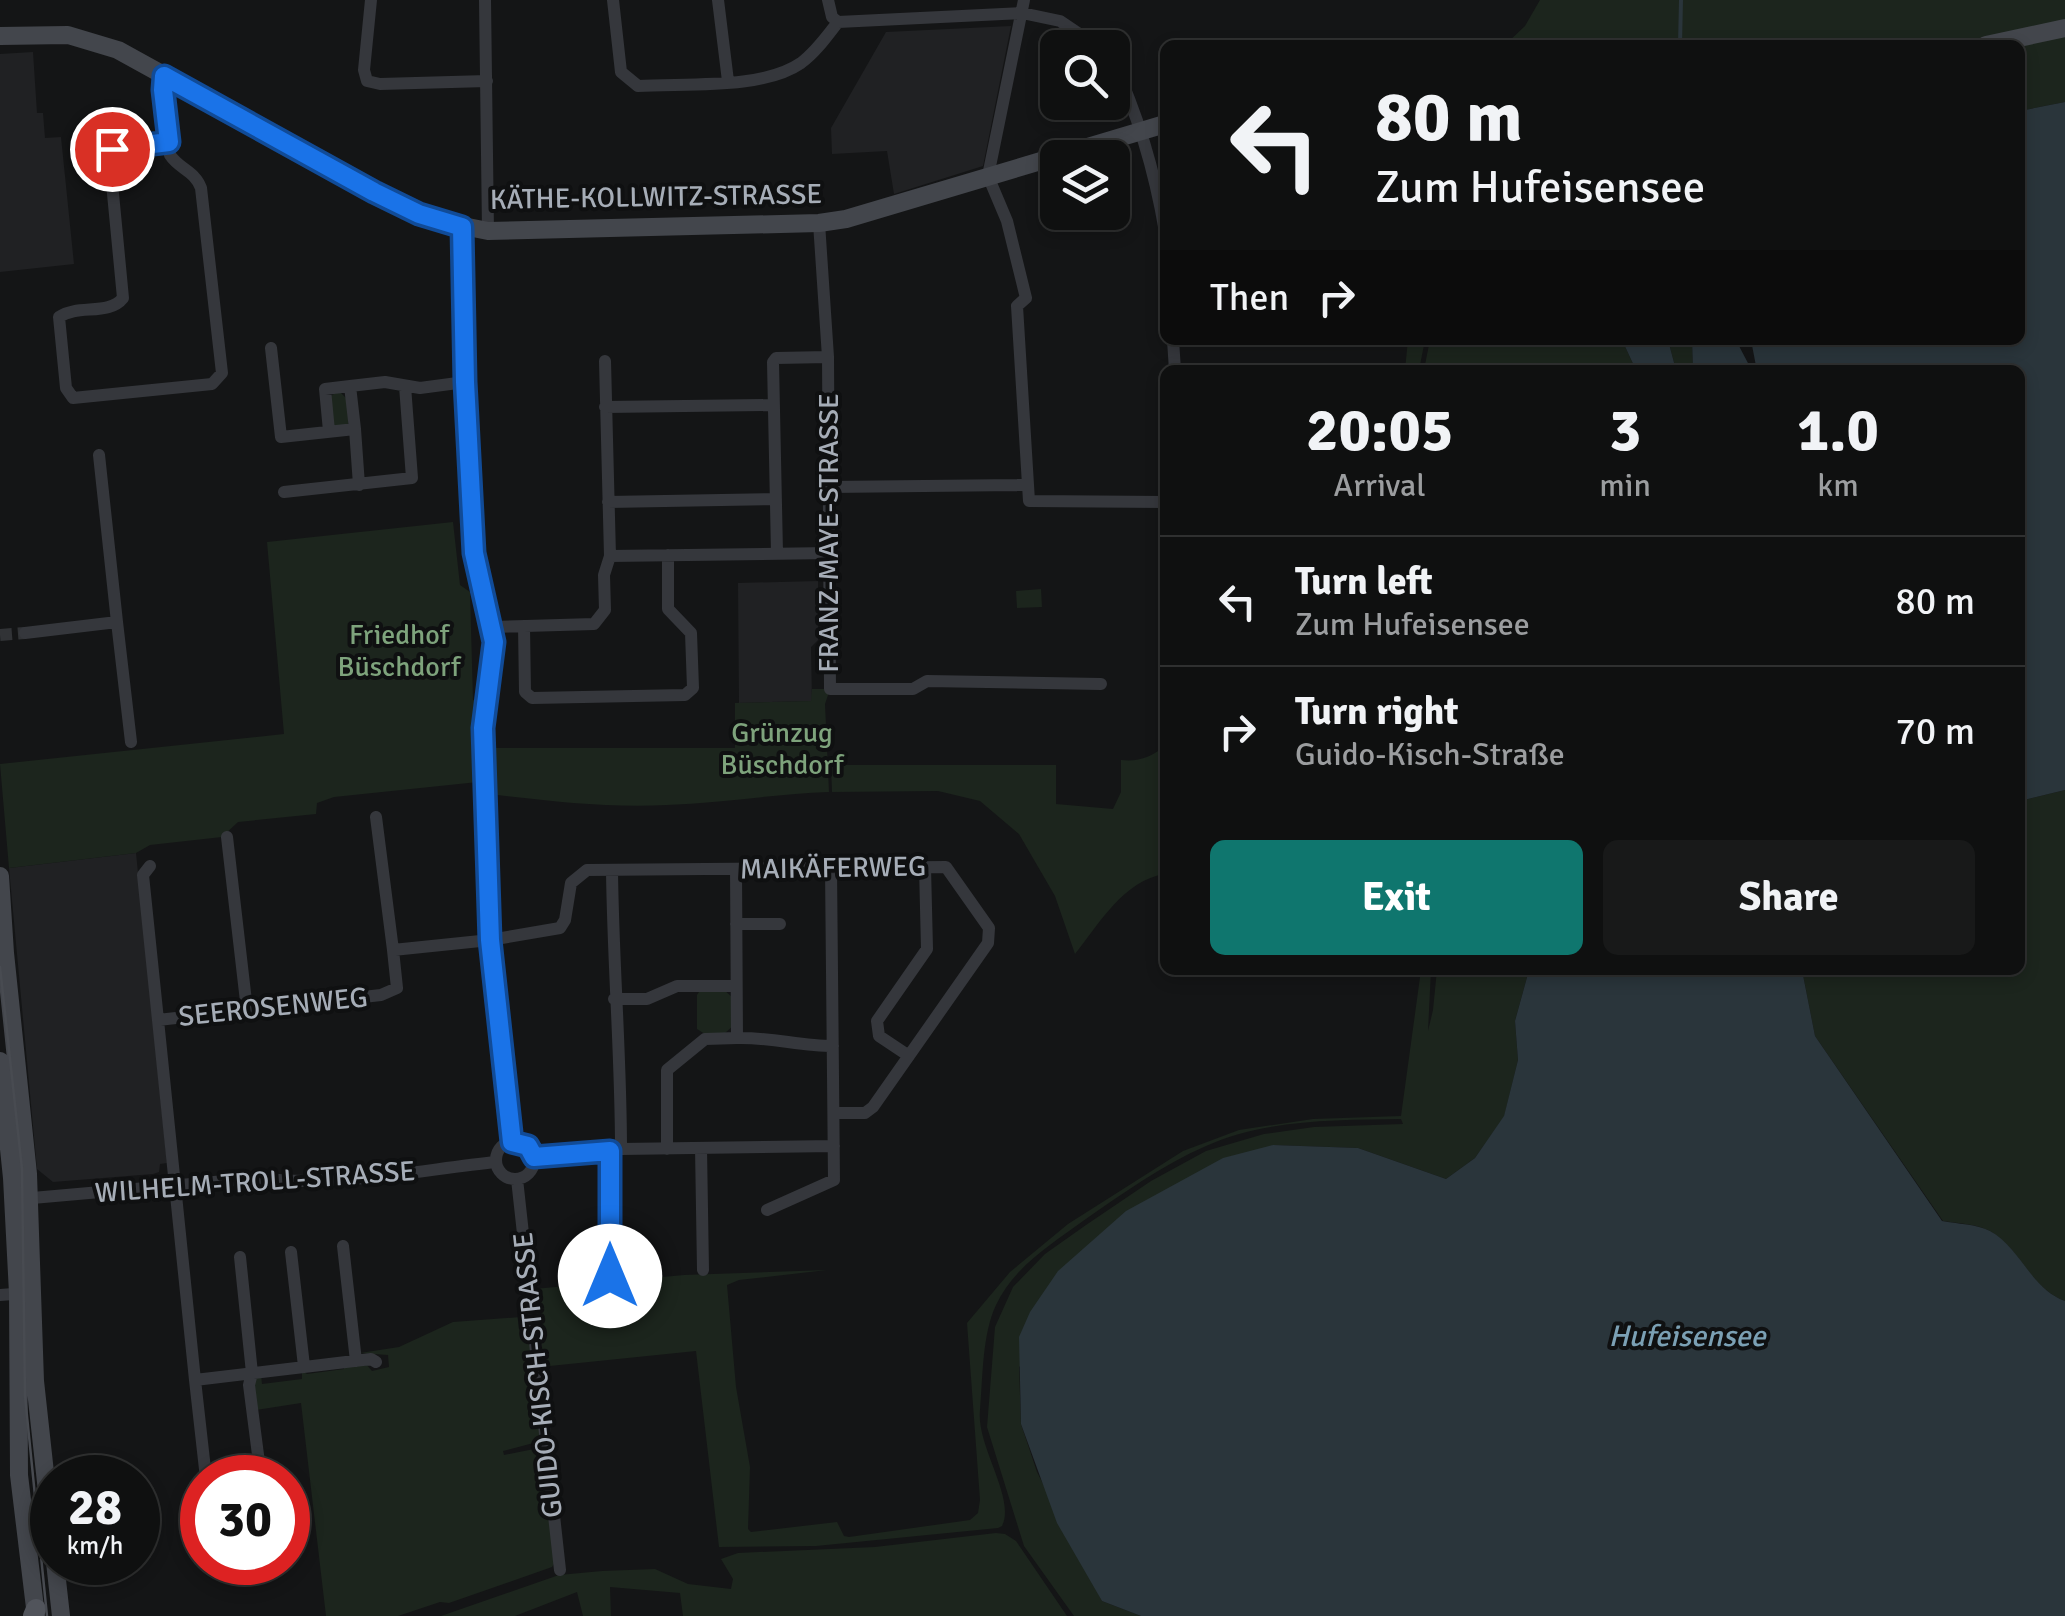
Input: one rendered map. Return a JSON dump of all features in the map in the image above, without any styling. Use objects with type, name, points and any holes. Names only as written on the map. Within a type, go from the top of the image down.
[{"type":"street","points":[[371,0],[364,70],[367,81],[487,81]]},
{"type":"street","points":[[485,0],[488,231]]},
{"type":"street","points":[[613,0],[621,72],[638,86],[777,74],[800,64],[838,22]]},
{"type":"street","points":[[718,0],[728,81]]},
{"type":"street","points":[[828,0],[832,17],[838,22],[1023,6],[1073,30]]},
{"type":"street","points":[[1023,6],[988,176],[1007,221],[1026,298],[1018,306],[1029,500],[1160,502]]},
{"type":"street","points":[[2009,40],[2065,28]]},
{"type":"street","name":"KÄTHE-KOLLWITZ-STRASSE","points":[[0,36],[80,37],[118,50],[387,199],[438,221],[488,231],[846,220],[1160,126]]},
{"type":"street","points":[[164,76],[174,162],[197,178],[201,188],[222,374],[212,384],[73,398],[66,388],[60,317],[66,312],[114,306],[123,298],[110,152],[169,142]]},
{"type":"street","points":[[1130,99],[1160,206]]},
{"type":"street","name":"FRANZ-MAYE-STRASSE","points":[[819,223],[828,358],[830,689],[913,689],[927,681],[1101,684]]},
{"type":"street","points":[[462,227],[474,553],[493,627],[483,748],[490,940],[512,1142]]},
{"type":"street","points":[[271,348],[282,437],[354,429]]},
{"type":"street","points":[[777,553],[773,362],[776,358],[828,358]]},
{"type":"street","points":[[493,627],[594,624],[605,610],[604,575],[610,556],[605,361]]},
{"type":"street","points":[[329,431],[325,389],[385,382],[405,386],[465,382]]},
{"type":"street","points":[[350,386],[359,484]]},
{"type":"street","points":[[284,492],[412,478],[405,386]]},
{"type":"street","points":[[606,406],[774,405]]},
{"type":"street","points":[[99,454],[131,742]]},
{"type":"street","points":[[829,487],[1028,485]]},
{"type":"street","points":[[608,502],[776,499]]},
{"type":"street","points":[[610,556],[830,552]]},
{"type":"street","points":[[524,626],[525,692],[532,698],[685,695],[692,688],[691,633],[668,608],[668,555]]},
{"type":"street","points":[[25,633],[117,622]]},
{"type":"street","points":[[376,817],[392,950],[490,940]]},
{"type":"street","points":[[228,838],[246,1010]]},
{"type":"street","points":[[150,866],[143,875],[158,1020]]},
{"type":"street","points":[[908,1056],[879,1036],[877,1021],[926,950],[925,867]]},
{"type":"street","name":"MAIKÄFERWEG","points":[[490,940],[560,928],[571,883],[587,870],[946,867],[989,928],[988,943],[874,1107],[865,1113],[834,1113]]},
{"type":"street","points":[[766,1210],[834,1180],[830,868]]},
{"type":"street","points":[[736,869],[737,1038]]},
{"type":"street","points":[[610,1276],[620,1057],[614,998],[612,870]]},
{"type":"street","points":[[0,876],[21,1199],[17,1293],[19,1474],[35,1614]]},
{"type":"street","points":[[736,924],[780,924]]},
{"type":"street","name":"SEEROSENWEG","points":[[203,1455],[158,1020],[381,996],[397,988],[392,950]]},
{"type":"street","points":[[614,998],[647,999],[678,986],[736,986]]},
{"type":"street","points":[[667,1149],[667,1070],[705,1038],[771,1037],[800,1046],[833,1046]]},
{"type":"street","points":[[0,1061],[21,1199]]},
{"type":"street","points":[[512,1142],[528,1146],[534,1157],[532,1169],[517,1179],[501,1173],[496,1162],[498,1151],[512,1142]]},
{"type":"street","points":[[534,1157],[615,1150],[834,1146]]},
{"type":"street","points":[[701,1148],[703,1270]]},
{"type":"street","name":"WILHELM-TROLL-STRASSE","points":[[21,1199],[258,1178],[286,1183],[314,1181],[496,1162]]},
{"type":"street","name":"GUIDO-KISCH-STRASSE","points":[[517,1179],[560,1570]]},
{"type":"street","points":[[343,1246],[356,1361]]},
{"type":"street","points":[[291,1252],[304,1366]]},
{"type":"street","points":[[240,1257],[258,1455]]},
{"type":"street","points":[[17,1293],[35,1382],[43,1455]]},
{"type":"street","points":[[195,1380],[371,1359],[376,1362]]},
{"type":"street","points":[[58,1585],[61,1616]]},
{"type":"shaded area","points":[[1011,26],[983,166],[894,194],[887,151],[832,154],[831,128],[886,32]]},
{"type":"shaded area","points":[[33,52],[37,113],[43,113],[45,138],[61,137],[74,264],[0,272],[0,54]]},
{"type":"shaded area","points":[[818,581],[818,640],[811,647],[812,701],[739,703],[738,583]]},
{"type":"shaded area","points":[[136,853],[167,1163],[160,1164],[159,1172],[153,1174],[53,1182],[37,1169],[9,868]]},
{"type":"green space","points":[[1540,0],[2065,0],[2065,21],[1974,40],[1510,40],[1525,26]]},
{"type":"green space","points":[[2065,34],[2065,102],[2025,110],[2025,44]]},
{"type":"green space","points":[[1408,345],[1424,345],[1420,365],[1406,365]]},
{"type":"green space","points":[[1429,345],[1624,345],[1634,365],[1425,365]]},
{"type":"green space","points":[[1669,345],[1692,345],[1693,365],[1675,365]]},
{"type":"green space","points":[[339,391],[348,400],[345,428],[333,425],[329,397]]},
{"type":"green space","name":"Friedhof Büschdorf","points":[[453,522],[460,585],[470,592],[473,700],[481,701],[477,725],[478,782],[334,797],[317,803],[316,814],[238,822],[222,837],[150,845],[136,853],[9,868],[0,764],[284,734],[267,542]]},
{"type":"green space","points":[[1041,589],[1042,607],[1017,608],[1016,591]]},
{"type":"green space","name":"Grünzug Büschdorf","points":[[812,689],[830,689],[825,704],[829,792],[645,806],[489,794],[483,748],[735,748],[735,703],[811,701]]},
{"type":"green space","name":"Grünzug Büschdorf","points":[[1160,750],[1160,875],[1125,894],[1075,954],[1055,896],[1019,834],[980,801],[938,791],[832,792],[831,765],[1056,765],[1056,804],[1113,809],[1121,792],[1121,760]]},
{"type":"green space","points":[[2065,790],[2065,1301],[2043,1287],[1990,1231],[1943,1221],[1815,1036],[1803,975],[2025,975],[2025,800]]},
{"type":"green space","points":[[1420,975],[1431,975],[1428,1031],[1436,975],[1528,975],[1515,1021],[1518,1060],[1504,1117],[1475,1158],[1446,1179],[1358,1148],[1273,1145],[1019,1367],[1021,1424],[1037,1472],[1102,1601],[1141,1616],[1074,1616],[1024,1546],[987,1427],[995,1327],[1013,1287],[1045,1254],[1086,1225],[1151,1181],[1206,1151],[1264,1134],[1314,1127],[1403,1124],[1401,1119],[1277,1126],[1206,1146],[1127,1190],[1023,1268],[996,1305],[984,1356],[980,1424],[1004,1501],[1005,1514],[998,1528],[816,1546],[719,1547],[696,1351],[540,1367],[534,1289],[684,1275],[827,1270],[739,1280],[727,1285],[736,1387],[750,1467],[748,1529],[751,1532],[837,1522],[844,1536],[849,1537],[970,1520],[978,1513],[980,1500],[967,1323],[1010,1272],[1068,1224],[1183,1151],[1239,1130],[1313,1119],[1401,1116]]},
{"type":"green space","points":[[724,990],[732,997],[733,1026],[725,1033],[705,1034],[697,1029],[697,995]]},
{"type":"green space","points":[[521,1317],[524,1328],[528,1327],[541,1441],[503,1451],[504,1455],[542,1450],[555,1562],[552,1567],[449,1603],[440,1602],[398,1616],[326,1616],[301,1403],[256,1410],[253,1380],[261,1375],[262,1384],[302,1379],[302,1371],[307,1374],[365,1363],[372,1371],[389,1367],[388,1355],[360,1353],[399,1347],[453,1322]]},
{"type":"green space","points":[[996,1533],[1016,1541],[1067,1616],[683,1616],[680,1593],[610,1587],[611,1616],[583,1616],[577,1592],[515,1616],[441,1616],[559,1575],[655,1569],[688,1584],[731,1589],[733,1579],[721,1559],[738,1553],[875,1547]]},
{"type":"water","points":[[2065,102],[2065,790],[2025,800],[2025,365],[1756,365],[1752,345],[2025,345],[2025,110]]},
{"type":"water","points":[[1624,345],[1669,345],[1675,365],[1634,365]]},
{"type":"water","points":[[1692,345],[1739,345],[1749,365],[1693,365]]},
{"type":"water","name":"Hufeisensee","points":[[1528,975],[1803,975],[1815,1036],[1942,1221],[1973,1226],[2001,1238],[2043,1287],[2065,1301],[2065,1616],[1141,1616],[1102,1601],[1057,1523],[1021,1424],[1019,1337],[1030,1312],[1058,1271],[1126,1211],[1223,1158],[1273,1145],[1358,1148],[1446,1179],[1475,1158],[1504,1116],[1518,1060],[1515,1021]]},
{"type":"waterway","points":[[1680,40],[1681,0]]},
{"type":"tunnel","points":[[0,635],[25,633]]},
{"type":"tram line","points":[[0,967],[22,1169],[25,1396],[47,1616]]},
{"type":"route","points":[[112,149],[169,142],[164,76],[374,192],[419,214],[462,227],[474,553],[494,642],[483,728],[490,940],[512,1142],[528,1146],[534,1157],[610,1151],[610,1276]]}]
